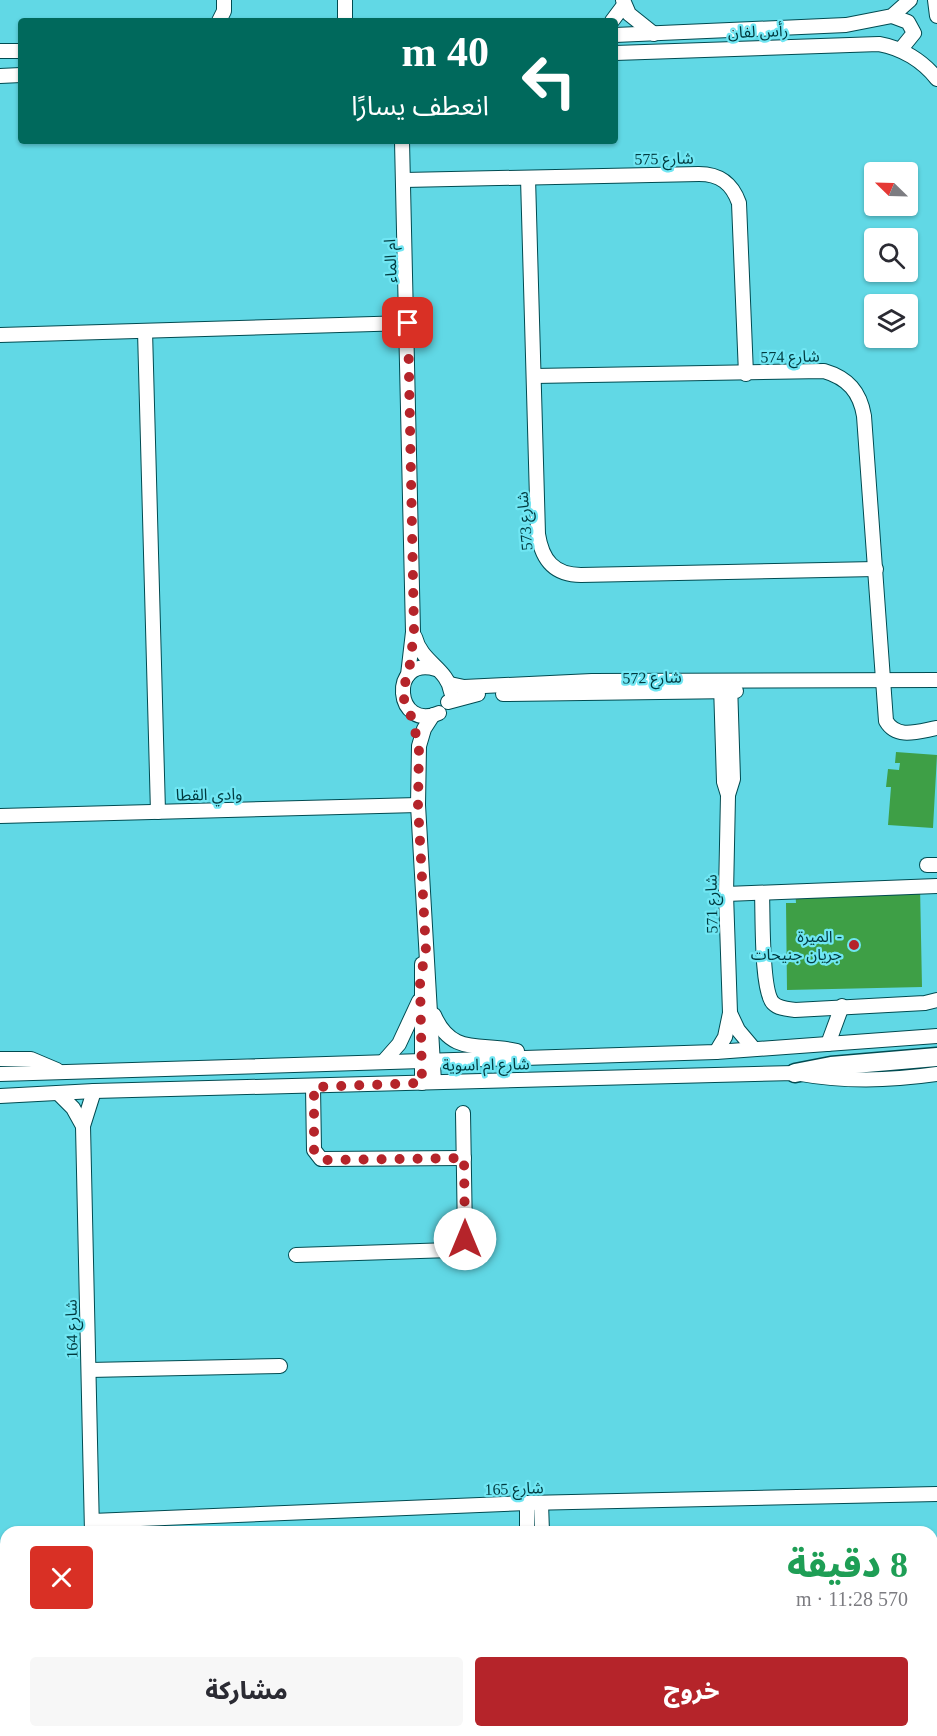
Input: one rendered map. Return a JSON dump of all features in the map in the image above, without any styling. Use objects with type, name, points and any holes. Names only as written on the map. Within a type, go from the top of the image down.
[{"type":"main road","points":[[795,1073],[831,1066],[937,1057]]},
{"type":"street","points":[[345,0],[345,18]]},
{"type":"street","points":[[901,49],[914,33],[908,22],[892,16],[910,0]]},
{"type":"street","points":[[935,0],[937,16]]},
{"type":"street","points":[[614,18],[623,2],[636,22],[654,34]]},
{"type":"street","name":"رأس لفان","points":[[618,34],[846,25],[892,16]]},
{"type":"street","name":"رأس لفان","points":[[618,53],[868,43],[901,49],[927,68],[937,79]]},
{"type":"street","points":[[0,51],[18,51]]},
{"type":"street","points":[[0,76],[18,75]]},
{"type":"street","name":"ام الماء","points":[[402,144],[414,632],[408,675]]},
{"type":"street","name":"شارع 575","points":[[404,180],[708,174],[717,176],[731,187],[739,203],[747,374]]},
{"type":"street","name":"شارع 573","points":[[528,178],[540,546],[551,566],[560,572],[581,575],[876,569]]},
{"type":"street","points":[[0,335],[408,323]]},
{"type":"street","points":[[145,331],[158,812]]},
{"type":"street","name":"شارع 574","points":[[534,376],[824,371],[844,379],[858,395],[864,416],[885,715],[890,727],[901,733],[937,728]]},
{"type":"street","name":"ام الماء","points":[[414,632],[421,653],[436,669]]},
{"type":"street","points":[[419,746],[409,709],[402,695],[402,687],[408,675],[422,667],[436,669],[450,684],[448,702],[442,710],[433,715],[424,729],[419,746],[418,805],[426,951],[432,1007],[428,1082]]},
{"type":"street","name":"شارع 572","points":[[448,702],[480,694],[725,687],[845,687],[856,682],[937,680]]},
{"type":"street","name":"شارع 572","points":[[450,684],[465,687],[592,681],[725,687]]},
{"type":"street","name":"شارع 571","points":[[716,1052],[725,1037],[730,1013],[726,894],[728,795],[724,782],[725,687]]},
{"type":"street","points":[[409,709],[416,714],[433,715]]},
{"type":"street","name":"وادي القطا","points":[[0,816],[418,805]]},
{"type":"street","points":[[726,894],[937,886]]},
{"type":"street","points":[[762,894],[766,985],[773,1002],[781,1008],[795,1010],[925,1003],[937,1000]]},
{"type":"street","points":[[426,951],[421,972],[421,997],[428,1060]]},
{"type":"street","points":[[384,1061],[399,1044],[421,997]]},
{"type":"street","points":[[828,1044],[842,1006]]},
{"type":"street","points":[[432,1007],[439,1025],[459,1043],[477,1048],[512,1050],[536,1057]]},
{"type":"street","name":"شارع 571","points":[[730,1013],[738,1030],[754,1049]]},
{"type":"street","name":"شارع ام اسوية","points":[[0,1074],[716,1052],[937,1036]]},
{"type":"street","points":[[0,1059],[31,1059],[59,1072]]},
{"type":"street","name":"شارع ام اسوية","points":[[0,1096],[94,1091],[795,1073],[866,1081],[937,1074]]},
{"type":"street","points":[[309,1087],[314,1150],[324,1160],[464,1158]]},
{"type":"street","name":"شارع 164","points":[[92,1526],[83,1126],[94,1091]]},
{"type":"street","points":[[58,1093],[73,1108],[83,1126]]},
{"type":"street","points":[[296,1256],[458,1248],[465,1236],[463,1113]]},
{"type":"street","points":[[88,1370],[280,1366]]},
{"type":"street","name":"شارع 165","points":[[92,1526],[534,1503],[937,1494]]},
{"type":"street","points":[[528,1526],[534,1503]]},
{"type":"street","points":[[534,1503],[540,1526]]},
{"type":"building","points":[[896,752],[937,755],[933,828],[888,825],[891,787],[886,787],[888,769],[899,770],[900,763],[895,763]]},
{"type":"building","name":"الميرة - جريان جنيحات","points":[[920,886],[922,987],[787,990],[786,903],[796,903],[795,889]]},
{"type":"place","name":"الميرة - جريان جنيحات","points":[[854,945]]},
{"type":"route","points":[[408,323],[414,632],[408,675],[402,687],[402,695],[409,709],[419,746],[418,805],[426,951],[420,979],[422,1083],[314,1087],[315,1116],[312,1125],[314,1150],[316,1155],[324,1160],[464,1158],[465,1239]]}]
